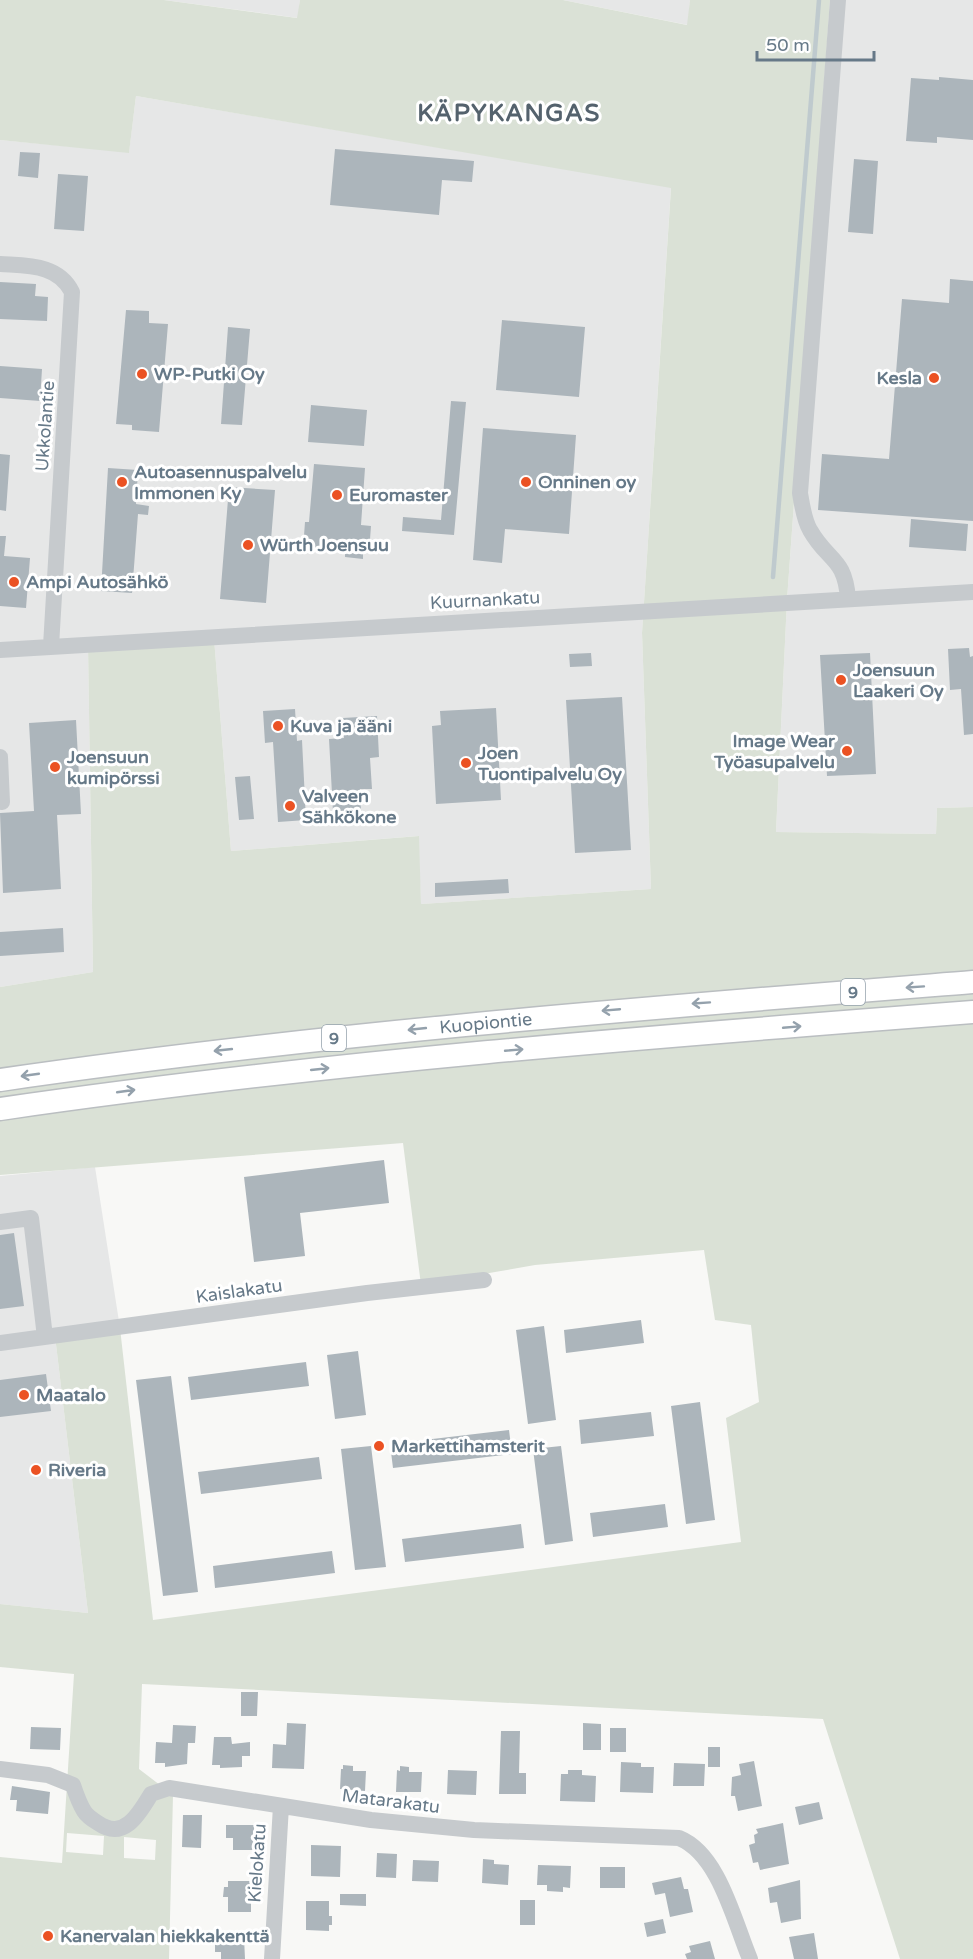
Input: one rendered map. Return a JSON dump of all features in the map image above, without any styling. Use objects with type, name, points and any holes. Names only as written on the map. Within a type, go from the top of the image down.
[{"type":"highway","name":"Kuopiontie","points":[[0,1080],[177,1055],[445,1025],[973,982]]},
{"type":"highway","name":"Kuopiontie","points":[[0,1109],[181,1083],[672,1036],[973,1012]]},
{"type":"street","points":[[838,0],[800,493],[809,530],[842,568],[849,599]]},
{"type":"street","name":"Ukkolantie","points":[[0,264],[52,270],[66,280],[72,292],[51,646]]},
{"type":"street","name":"Kuurnankatu","points":[[0,650],[973,592]]},
{"type":"street","points":[[0,757],[2,802]]},
{"type":"street","points":[[0,1222],[31,1218],[45,1337]]},
{"type":"street","name":"Kaislakatu","points":[[0,1343],[367,1293],[484,1280]]},
{"type":"street","name":"Matarakatu","points":[[0,1769],[48,1775],[73,1785],[85,1814],[101,1826],[117,1830],[127,1826],[138,1816],[151,1794],[169,1788],[371,1820],[474,1830],[679,1838],[693,1844],[714,1871],[750,1959]]},
{"type":"street","name":"Kielokatu","points":[[272,1959],[281,1806]]},
{"type":"shaded area","points":[[0,0],[164,0],[297,18],[300,0],[563,0],[687,25],[690,0],[830,0],[787,600],[776,832],[936,834],[937,808],[973,807],[973,1959],[900,1959],[823,1719],[142,1684],[139,1769],[173,1795],[169,1959],[0,1959],[0,1857],[62,1863],[74,1674],[0,1667],[0,1604],[88,1613],[55,1336],[120,1328],[153,1620],[741,1542],[726,1418],[759,1402],[751,1325],[715,1320],[704,1250],[535,1265],[421,1285],[403,1143],[0,1175],[0,987],[93,972],[88,646],[214,638],[231,851],[419,836],[421,904],[651,889],[642,633],[671,188],[136,96],[129,153],[0,140]],"holes":[[[67,1833],[104,1836],[103,1855],[66,1852]],[[124,1837],[156,1840],[155,1860],[124,1858]]]},
{"type":"shaded area","points":[[164,0],[300,0],[298,18]]},
{"type":"shaded area","points":[[563,0],[690,0],[688,25]]},
{"type":"shaded area","points":[[830,0],[973,0],[973,807],[937,808],[936,834],[776,832],[787,600]]},
{"type":"shaded area","points":[[136,96],[671,187],[642,633],[651,889],[421,904],[418,836],[231,851],[214,638],[88,646],[93,972],[0,987],[0,140],[129,152]]},
{"type":"shaded area","name":"Riveria","points":[[95,1167],[120,1328],[55,1336],[88,1613],[0,1604],[0,1176]]},
{"type":"building","points":[[939,77],[973,80],[973,140],[937,137],[937,143],[906,141],[911,78],[939,80]]},
{"type":"building","points":[[335,149],[474,161],[472,182],[442,180],[439,215],[330,205]]},
{"type":"building","points":[[20,152],[40,153],[38,178],[18,176]]},
{"type":"building","points":[[854,159],[878,161],[873,234],[848,232]]},
{"type":"building","points":[[58,174],[88,176],[84,231],[54,229]]},
{"type":"building","name":"Kesla","points":[[950,279],[973,281],[973,521],[818,510],[822,454],[889,459],[902,299],[949,303]]},
{"type":"building","points":[[0,282],[36,284],[35,296],[48,297],[47,321],[0,319]]},
{"type":"building","name":"WP-Putki Oy","points":[[126,310],[149,311],[149,323],[168,324],[159,432],[132,430],[132,425],[116,424]]},
{"type":"building","points":[[502,320],[585,327],[579,397],[496,390]]},
{"type":"building","points":[[228,327],[250,329],[242,425],[221,424]]},
{"type":"building","points":[[0,366],[42,369],[40,401],[0,398]]},
{"type":"building","points":[[451,401],[466,402],[454,535],[402,531],[403,517],[441,520]]},
{"type":"building","points":[[311,405],[367,410],[364,446],[308,442]]},
{"type":"building","name":"Onninen oy","points":[[483,428],[576,435],[569,534],[505,529],[502,563],[473,560]]},
{"type":"building","points":[[0,454],[10,455],[6,511],[0,510]]},
{"type":"building","name":"Euromaster","points":[[314,464],[365,468],[361,525],[371,526],[369,553],[363,552],[363,559],[345,557],[345,551],[303,549],[305,522],[309,522]]},
{"type":"building","points":[[108,468],[138,470],[136,504],[149,506],[148,515],[138,514],[132,593],[101,591]]},
{"type":"building","name":"Würth Joensuu","points":[[229,487],[275,490],[266,603],[220,599]]},
{"type":"building","points":[[911,519],[968,524],[966,551],[909,547]]},
{"type":"building","name":"Ampi Autosähkö","points":[[0,536],[6,536],[4,556],[30,558],[26,608],[0,606]]},
{"type":"building","points":[[969,648],[970,657],[973,656],[973,734],[964,735],[961,689],[950,690],[948,649]]},
{"type":"building","points":[[591,653],[592,666],[570,667],[569,654]]},
{"type":"building","points":[[870,653],[876,774],[827,776],[820,655]]},
{"type":"building","points":[[622,697],[631,850],[575,853],[566,700]]},
{"type":"building","name":"Joen Tuontipalvelu Oy","points":[[496,708],[501,800],[436,804],[432,726],[441,725],[440,711]]},
{"type":"building","points":[[295,709],[297,741],[302,740],[306,820],[278,822],[273,742],[265,743],[263,711]]},
{"type":"building","points":[[377,716],[379,757],[370,758],[372,789],[360,789],[361,811],[333,812],[329,739],[344,738],[343,718]]},
{"type":"building","name":"Joensuun kumipörssi","points":[[76,720],[81,814],[57,815],[61,889],[3,893],[0,813],[34,811],[29,723]]},
{"type":"building","points":[[250,776],[254,819],[239,820],[235,777]]},
{"type":"building","points":[[508,879],[509,893],[435,897],[435,883]]},
{"type":"building","points":[[63,928],[64,952],[0,956],[0,932]]},
{"type":"building","points":[[384,1160],[389,1203],[300,1213],[305,1256],[254,1262],[244,1177]]},
{"type":"building","points":[[14,1233],[24,1306],[0,1309],[0,1235]]},
{"type":"building","points":[[641,1320],[644,1343],[566,1353],[564,1330]]},
{"type":"building","points":[[544,1326],[556,1420],[528,1424],[516,1330]]},
{"type":"building","points":[[358,1351],[366,1415],[335,1419],[327,1355]]},
{"type":"building","points":[[306,1362],[309,1386],[191,1400],[188,1377]]},
{"type":"building","name":"Maatalo","points":[[46,1374],[51,1411],[0,1417],[0,1380]]},
{"type":"building","points":[[171,1376],[198,1592],[163,1596],[136,1380]]},
{"type":"building","points":[[700,1402],[715,1520],[686,1524],[671,1406]]},
{"type":"building","points":[[651,1412],[654,1436],[581,1444],[579,1420]]},
{"type":"building","points":[[509,1430],[512,1454],[393,1468],[390,1444]]},
{"type":"building","points":[[371,1446],[386,1567],[355,1570],[341,1449]]},
{"type":"building","points":[[561,1446],[573,1541],[545,1545],[533,1449]]},
{"type":"building","points":[[319,1457],[322,1479],[201,1494],[198,1472]]},
{"type":"building","points":[[665,1504],[668,1527],[593,1537],[590,1513]]},
{"type":"building","points":[[521,1524],[524,1548],[405,1562],[402,1539]]},
{"type":"building","points":[[332,1551],[335,1573],[215,1588],[213,1566]]},
{"type":"building","points":[[241,1692],[258,1692],[257,1716],[241,1716]]},
{"type":"building","points":[[287,1723],[306,1724],[304,1769],[272,1768],[273,1744],[286,1745]]},
{"type":"building","points":[[583,1723],[601,1724],[601,1750],[583,1750]]},
{"type":"building","points":[[173,1725],[196,1726],[195,1743],[188,1743],[187,1764],[165,1767],[165,1763],[155,1763],[156,1742],[172,1743]]},
{"type":"building","points":[[31,1727],[61,1728],[60,1750],[30,1749]]},
{"type":"building","points":[[610,1728],[626,1728],[626,1752],[610,1752]]},
{"type":"building","points":[[501,1731],[520,1731],[519,1773],[526,1773],[526,1794],[499,1794]]},
{"type":"building","points":[[214,1737],[231,1737],[232,1744],[250,1742],[250,1756],[242,1756],[242,1767],[220,1768],[220,1765],[212,1765]]},
{"type":"building","points":[[708,1747],[720,1747],[720,1767],[708,1767]]},
{"type":"building","points":[[754,1761],[762,1806],[738,1811],[735,1796],[731,1796],[732,1777],[741,1775],[739,1764]]},
{"type":"building","points":[[621,1762],[641,1763],[641,1767],[654,1767],[653,1793],[620,1792]]},
{"type":"building","points":[[674,1763],[705,1764],[704,1786],[673,1786]]},
{"type":"building","points":[[343,1765],[353,1766],[353,1771],[366,1771],[365,1791],[340,1789]]},
{"type":"building","points":[[400,1766],[409,1767],[409,1772],[422,1772],[421,1792],[396,1792],[397,1770],[400,1771]]},
{"type":"building","points":[[448,1770],[477,1771],[476,1795],[447,1794]]},
{"type":"building","points":[[568,1770],[582,1770],[582,1775],[596,1776],[595,1802],[560,1801],[561,1774],[568,1774]]},
{"type":"building","points":[[12,1786],[50,1792],[48,1814],[16,1811],[17,1800],[10,1800]]},
{"type":"building","points":[[819,1802],[823,1819],[799,1825],[795,1807]]},
{"type":"building","points":[[183,1815],[202,1815],[201,1848],[182,1847]]},
{"type":"building","points":[[783,1823],[789,1864],[760,1870],[758,1862],[753,1863],[749,1845],[755,1843],[754,1835],[758,1833],[756,1829]]},
{"type":"building","points":[[226,1825],[254,1825],[254,1850],[233,1850],[233,1838],[226,1838]]},
{"type":"building","points":[[311,1845],[341,1846],[340,1877],[311,1876]]},
{"type":"building","points":[[377,1853],[397,1854],[396,1878],[376,1877]]},
{"type":"building","points":[[483,1859],[494,1860],[494,1864],[509,1865],[508,1885],[482,1883]]},
{"type":"building","points":[[413,1860],[439,1861],[438,1882],[412,1881]]},
{"type":"building","points":[[538,1865],[571,1866],[570,1888],[563,1887],[563,1892],[547,1891],[547,1885],[537,1885]]},
{"type":"building","points":[[600,1867],[625,1867],[625,1888],[600,1888]]},
{"type":"building","points":[[681,1877],[684,1889],[688,1889],[693,1912],[670,1917],[665,1893],[655,1895],[652,1883]]},
{"type":"building","points":[[800,1880],[801,1919],[781,1923],[777,1902],[770,1903],[768,1888]]},
{"type":"building","points":[[228,1881],[251,1881],[251,1912],[228,1912],[228,1897],[223,1897],[224,1887],[228,1887]]},
{"type":"building","points":[[340,1894],[366,1894],[366,1906],[340,1905]]},
{"type":"building","points":[[520,1900],[535,1900],[535,1925],[520,1925]]},
{"type":"building","points":[[306,1901],[329,1901],[329,1916],[332,1916],[332,1925],[329,1925],[329,1931],[306,1930]]},
{"type":"building","points":[[663,1919],[666,1933],[647,1937],[644,1923]]},
{"type":"building","points":[[814,1933],[818,1959],[794,1959],[789,1937]]},
{"type":"building","points":[[220,1937],[244,1937],[245,1959],[221,1959],[221,1952],[215,1952],[215,1943],[220,1943]]},
{"type":"building","points":[[710,1941],[715,1959],[687,1959],[685,1954],[691,1952],[689,1946]]},
{"type":"waterway","points":[[773,577],[819,0]]},
{"type":"place","name":"WP-Putki Oy","points":[[142,374]]},
{"type":"place","name":"Kesla","points":[[934,378]]},
{"type":"place","name":"Autoasennuspalvelu Immonen Ky","points":[[122,482]]},
{"type":"place","name":"Onninen oy","points":[[526,482]]},
{"type":"place","name":"Euromaster","points":[[337,495]]},
{"type":"place","name":"Würth Joensuu","points":[[248,545]]},
{"type":"place","name":"Ampi Autosähkö","points":[[14,582]]},
{"type":"place","name":"Joensuun Laakeri Oy","points":[[841,680]]},
{"type":"place","name":"Kuva ja ääni","points":[[278,726]]},
{"type":"place","name":"Image Wear Työasupalvelu","points":[[847,751]]},
{"type":"place","name":"Joen Tuontipalvelu Oy","points":[[466,763]]},
{"type":"place","name":"Joensuun kumipörssi","points":[[55,767]]},
{"type":"place","name":"Valveen Sähkökone","points":[[290,806]]},
{"type":"place","name":"Maatalo","points":[[24,1395]]},
{"type":"place","name":"Markettihamsterit","points":[[379,1446]]},
{"type":"place","name":"Riveria","points":[[36,1470]]},
{"type":"place","name":"Kanervalan hiekkakenttä","points":[[48,1936]]},
{"type":"district","name":"KÄPYKANGAS","points":[[509,113]]}]
